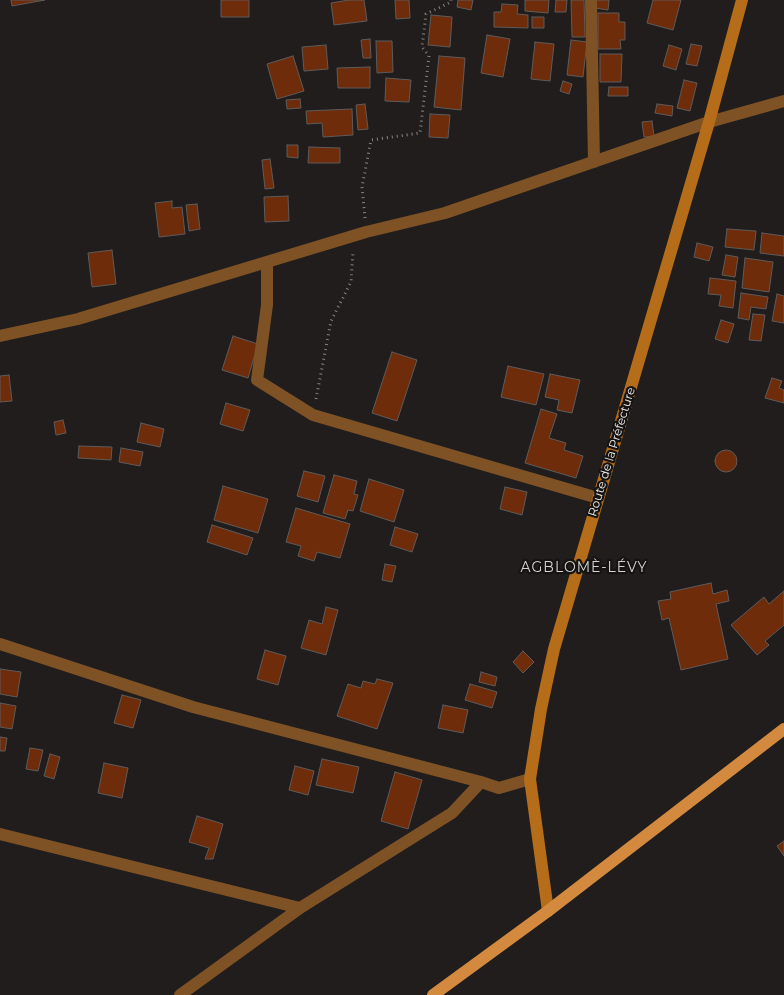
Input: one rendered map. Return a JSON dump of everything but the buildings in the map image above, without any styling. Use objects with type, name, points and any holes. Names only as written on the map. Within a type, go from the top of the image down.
[{"type":"main road","points":[[433,995],[548,910],[784,729]]},
{"type":"street","points":[[591,0],[594,162]]},
{"type":"street","name":"Route de la Préfecture","points":[[548,910],[530,779],[541,708],[554,649],[709,122],[742,0]]},
{"type":"street","points":[[0,336],[78,319],[360,234],[445,213],[709,122],[784,101]]},
{"type":"street","points":[[267,262],[267,306],[257,380],[313,415],[598,498]]},
{"type":"street","points":[[0,644],[193,707],[499,788],[530,779]]},
{"type":"street","points":[[180,995],[300,908],[452,813],[481,782]]},
{"type":"street","points":[[0,834],[300,908]]},
{"type":"path","points":[[313,415],[331,321],[351,282],[360,234],[362,187],[370,140],[420,133],[429,56],[422,47],[426,14],[451,2],[451,0]]},
{"type":"district","name":"AGBLOMÈ-LÉVY","points":[[584,568]]}]
